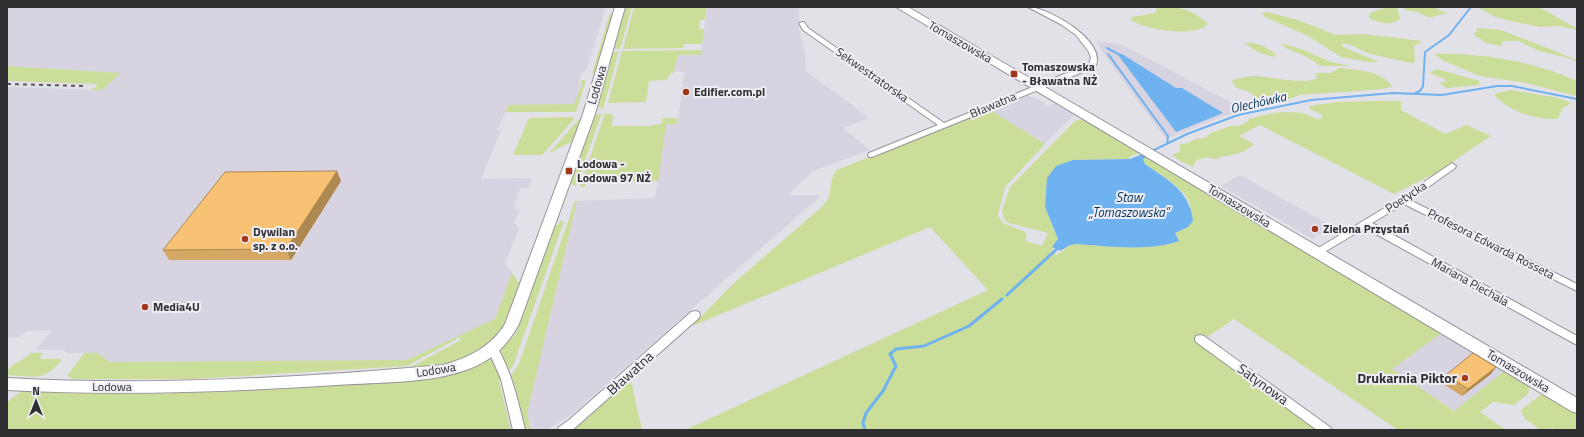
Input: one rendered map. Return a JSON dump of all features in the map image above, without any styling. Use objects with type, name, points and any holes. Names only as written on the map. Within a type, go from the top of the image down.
[{"type":"street","name":"Lodowa","points":[[7,384],[46,387],[197,387],[443,371],[479,359],[493,350],[507,334],[512,324],[589,114],[620,7]]},
{"type":"street","name":"Tomaszowska","points":[[901,7],[1577,406]]},
{"type":"street","name":"Bławatna","points":[[872,155],[1088,67],[1094,61],[1094,55],[1090,47],[1079,33],[1071,27],[1032,7]]},
{"type":"street","name":"Sekwestratorska","points":[[802,23],[805,29],[944,126]]},
{"type":"street","name":"Poetycka","points":[[1318,252],[1404,200],[1452,166]]},
{"type":"street","name":"Profesora Edwarda Rosseta","points":[[1404,200],[1577,288]]},
{"type":"street","name":"Mariana Piechala","points":[[1364,223],[1577,341]]},
{"type":"street","name":"Bławatna","points":[[564,430],[695,315]]},
{"type":"street","name":"Satynowa","points":[[1200,339],[1326,430]]},
{"type":"street","points":[[493,350],[507,377],[519,430]]},
{"type":"shaded area","points":[[7,7],[606,7],[586,71],[581,73],[579,81],[581,85],[574,104],[509,105],[497,130],[501,130],[481,179],[532,178],[529,188],[520,188],[514,207],[514,209],[520,209],[514,223],[519,228],[505,263],[512,273],[495,319],[407,360],[109,362],[98,353],[66,353],[64,350],[36,350],[52,330],[26,331],[21,337],[7,338],[7,87],[102,90],[120,73],[7,66]]},
{"type":"shaded area","points":[[707,7],[799,7],[799,29],[805,54],[806,71],[869,118],[843,128],[870,150],[813,171],[788,195],[822,195],[571,415],[547,430],[531,430],[527,414],[577,201],[655,198],[666,124],[677,124],[679,114],[684,72],[674,72],[678,55],[701,55]]},
{"type":"shaded area","points":[[1097,42],[1114,43],[1125,46],[1243,109],[1166,139],[1110,63]]},
{"type":"shaded area","points":[[1024,95],[1034,97],[1045,103],[1045,106],[1055,104],[1074,115],[1045,144],[989,109]]},
{"type":"shaded area","points":[[1240,175],[1332,226],[1313,239],[1221,186]]},
{"type":"shaded area","name":"Drukarnia Piktor","points":[[1440,333],[1503,372],[1455,411],[1391,369]]},
{"type":"green space","points":[[1529,6],[1540,8],[1577,28],[1577,30],[1559,26],[1540,27],[1510,21],[1493,16],[1478,7]]},
{"type":"green space","points":[[625,7],[632,7],[620,49],[614,47]]},
{"type":"green space","points":[[634,7],[707,7],[705,20],[700,20],[699,29],[704,29],[702,44],[684,44],[683,48],[623,49]]},
{"type":"green space","points":[[1387,7],[1397,7],[1400,19],[1384,23],[1369,18],[1370,13]]},
{"type":"green space","points":[[1403,7],[1439,7],[1437,9],[1447,13],[1428,17],[1417,12],[1408,11]]},
{"type":"green space","points":[[1157,8],[1180,8],[1186,10],[1197,15],[1208,24],[1193,31],[1182,32],[1147,27],[1131,20],[1132,17],[1155,13]]},
{"type":"green space","points":[[1267,12],[1298,20],[1336,35],[1365,34],[1422,41],[1414,46],[1415,62],[1412,63],[1370,54],[1351,45],[1342,43],[1343,47],[1379,62],[1368,62],[1341,57],[1308,36],[1265,17],[1262,13]]},
{"type":"green space","points":[[610,13],[614,16],[596,72],[592,74]]},
{"type":"green space","points":[[1476,29],[1501,30],[1577,60],[1577,62],[1568,58],[1539,51],[1519,41],[1503,41],[1501,46],[1486,43],[1473,34],[1478,31]]},
{"type":"green space","points":[[1244,43],[1253,43],[1262,46],[1277,56],[1274,57],[1258,52]]},
{"type":"green space","points":[[1281,43],[1304,50],[1330,62],[1352,66],[1321,66],[1305,56],[1286,48]]},
{"type":"green space","points":[[702,50],[701,55],[678,55],[674,72],[670,74],[666,80],[649,81],[646,102],[608,103],[622,51]]},
{"type":"green space","points":[[619,51],[603,109],[597,106],[612,53]]},
{"type":"green space","points":[[1434,54],[1488,57],[1544,68],[1577,81],[1577,96],[1526,83],[1480,76],[1444,61]]},
{"type":"green space","points":[[7,66],[121,73],[102,90],[90,90],[98,84],[7,81]]},
{"type":"green space","points":[[1339,68],[1361,70],[1375,74],[1387,81],[1392,86],[1383,89],[1299,95],[1285,101],[1267,104],[1261,102],[1250,92],[1235,87],[1232,80],[1249,76],[1261,76],[1304,81],[1317,78],[1316,73],[1331,73]]},
{"type":"green space","points":[[1437,69],[1479,81],[1479,85],[1447,88],[1439,83],[1446,82],[1445,79],[1430,73]]},
{"type":"green space","points":[[581,80],[586,80],[576,112],[505,112],[509,105],[574,104],[582,84]]},
{"type":"green space","points":[[1510,90],[1559,98],[1571,103],[1562,109],[1558,119],[1541,118],[1523,114],[1507,106],[1494,94]]},
{"type":"green space","points":[[1401,101],[1401,110],[1445,134],[1466,125],[1491,136],[1436,173],[1394,194],[1260,125],[1239,136],[1254,144],[1238,154],[1219,157],[1217,159],[1202,158],[1194,163],[1193,167],[1172,155],[1181,151],[1179,147],[1181,144],[1188,143],[1196,139],[1205,138],[1211,133],[1230,126],[1240,126],[1249,119],[1255,117],[1288,112],[1306,114],[1317,119],[1322,119],[1322,115],[1310,109],[1309,106],[1337,102]]},
{"type":"green space","points":[[989,109],[1045,144],[1005,187],[998,214],[1003,223],[1025,232],[1027,235],[1025,241],[1042,246],[1048,233],[1009,223],[1004,219],[1002,211],[1010,187],[1075,121],[1082,119],[1141,152],[1129,157],[1130,159],[1073,160],[1056,167],[1047,178],[1045,207],[1058,240],[1051,252],[1057,255],[1070,245],[1076,244],[1141,247],[1179,241],[1175,233],[1188,227],[1190,204],[1188,199],[1178,187],[1145,164],[1143,159],[1148,156],[1443,332],[1392,369],[1454,411],[1503,372],[1473,353],[1476,352],[1530,383],[1528,394],[1514,405],[1493,402],[1480,412],[1506,430],[1398,430],[1234,319],[1201,341],[1324,430],[685,430],[988,290],[930,227],[692,326],[734,283],[825,204],[828,200],[832,179],[837,170]]},
{"type":"green space","points":[[602,113],[576,186],[569,183],[592,119],[598,114]]},
{"type":"green space","points":[[605,113],[613,115],[612,126],[651,126],[662,124],[662,119],[664,118],[678,118],[677,124],[666,125],[658,181],[587,182],[585,187],[580,187]]},
{"type":"green space","points":[[573,117],[574,119],[542,155],[513,155],[529,118]]},
{"type":"green space","points":[[580,118],[582,119],[575,140],[549,153]]},
{"type":"green space","points":[[575,201],[577,201],[527,414],[531,430],[524,430],[510,376],[519,364]]},
{"type":"green space","points":[[560,221],[564,221],[513,366],[507,372],[500,354],[502,348],[516,333],[555,225],[558,225]]},
{"type":"green space","points":[[512,273],[521,286],[503,331],[473,356],[450,363],[407,369],[461,340],[460,337],[407,366],[192,379],[73,379],[67,376],[84,353],[98,353],[109,362],[407,360],[495,319]]},
{"type":"green space","points":[[31,353],[43,353],[39,359],[62,359],[56,367],[44,375],[31,377],[7,375],[8,371],[13,365]]},
{"type":"green space","points":[[491,356],[504,379],[499,381],[511,430],[7,430],[7,402],[23,390],[144,394],[265,390],[448,376],[465,371]]},
{"type":"green space","points":[[630,376],[642,430],[569,430]]},
{"type":"green space","points":[[1547,393],[1577,411],[1577,430],[1555,430],[1553,428],[1536,430],[1538,428],[1525,419],[1521,410],[1539,396]]},
{"type":"water","points":[[1122,54],[1176,88],[1182,88],[1223,113],[1176,132],[1118,55]]},
{"type":"water","name":"Staw „Tomaszowska”","points":[[1145,153],[1148,156],[1143,159],[1145,164],[1170,181],[1183,194],[1191,211],[1193,221],[1188,227],[1175,233],[1179,241],[1141,247],[1114,247],[1076,244],[1070,245],[1060,251],[1052,247],[1058,239],[1045,207],[1047,178],[1056,166],[1073,160],[1130,159]]},
{"type":"building","name":"Dywilan sp. z o.o.","points":[[337,171],[286,249],[163,250],[225,172]]},
{"type":"building","name":"Drukarnia Piktor","points":[[1473,353],[1496,367],[1468,389],[1446,375]]},
{"type":"waterway","points":[[1414,94],[1420,91],[1423,86],[1425,52],[1449,35],[1471,7]]},
{"type":"waterway","points":[[1107,48],[1120,55]]},
{"type":"waterway","points":[[1108,54],[1168,136],[1167,144]]},
{"type":"waterway","name":"Olechówka","points":[[1414,94],[1442,95],[1497,86],[1512,86],[1577,99]]},
{"type":"waterway","name":"Olechówka","points":[[1167,144],[1187,134],[1238,115],[1311,100],[1393,93],[1414,94]]},
{"type":"waterway","name":"Olechówka","points":[[1152,151],[1167,144]]},
{"type":"waterway","name":"Olechówka","points":[[1007,295],[1060,246]]},
{"type":"waterway","name":"Olechówka","points":[[865,430],[863,423],[866,413],[883,391],[896,366],[890,354],[896,349],[924,346],[969,326],[1002,299]]},
{"type":"railway","points":[[7,84],[85,86]]},
{"type":"place","name":"Tomaszowska - Bławatna NŻ","points":[[1014,74]]},
{"type":"place","name":"Edifier.com.pl","points":[[686,92]]},
{"type":"place","name":"Lodowa - Lodowa 97 NŻ","points":[[569,171]]},
{"type":"place","name":"Zielona Przystań","points":[[1315,229]]},
{"type":"place","name":"Dywilan sp. z o.o.","points":[[245,239]]},
{"type":"place","name":"Media4U","points":[[145,307]]},
{"type":"place","name":"Drukarnia Piktor","points":[[1465,378]]}]
